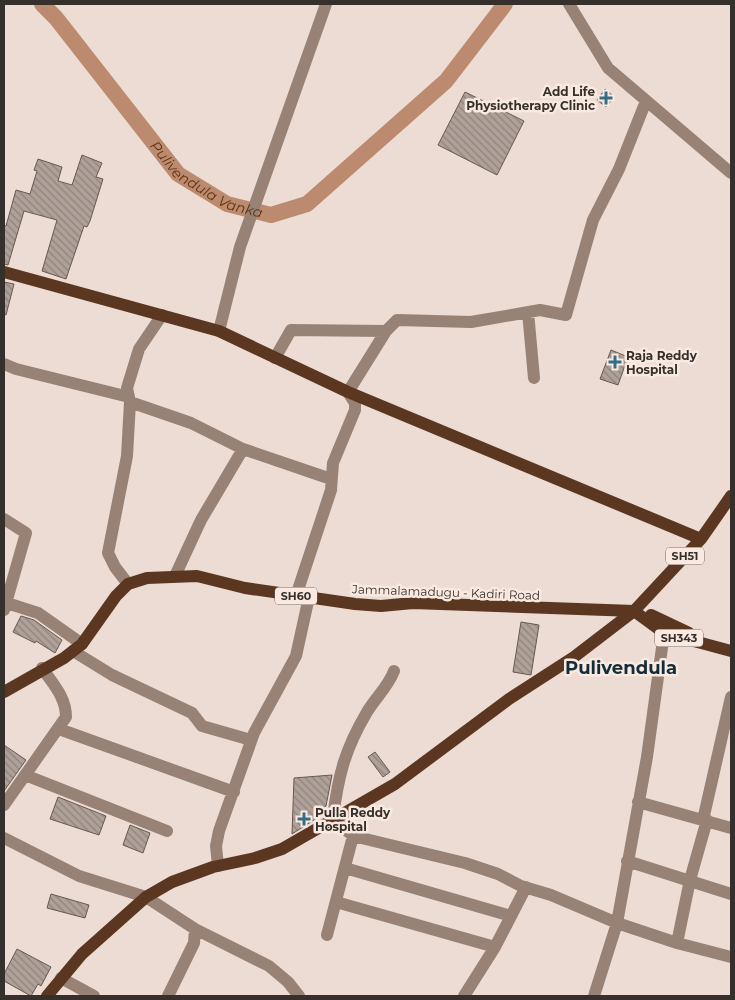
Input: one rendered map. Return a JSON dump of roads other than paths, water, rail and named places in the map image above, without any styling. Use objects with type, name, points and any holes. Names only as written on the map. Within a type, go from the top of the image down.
[{"type":"main road","points":[[4,272],[219,331],[348,392],[701,539]]},
{"type":"main road","name":"SH51","points":[[636,608],[701,539],[731,496]]},
{"type":"main road","name":"Jammalamadugu - Kadiri Road","points":[[128,584],[147,578],[197,576],[245,588],[381,606],[413,603],[636,608]]},
{"type":"main road","points":[[4,692],[78,648],[116,596],[128,584]]},
{"type":"main road","points":[[47,996],[82,954],[146,897],[172,882],[218,866],[255,858],[282,848],[395,784],[509,699],[574,657],[636,608]]},
{"type":"main road","name":"SH343","points":[[636,608],[664,633],[731,651]]},
{"type":"main road","name":"SH343","points":[[636,608],[688,633],[731,643]]},
{"type":"street","points":[[219,331],[240,247],[326,4]]},
{"type":"street","points":[[569,4],[608,68],[731,173]]},
{"type":"street","points":[[218,866],[216,846],[219,831],[251,740],[296,656],[302,596],[331,490],[333,463],[355,410],[355,403],[348,392],[386,331],[397,320],[471,322],[540,310],[566,315],[593,220],[618,169],[646,101]]},
{"type":"street","points":[[528,312],[534,378]]},
{"type":"street","points":[[128,584],[115,567],[108,553],[127,456],[130,400],[127,388],[139,349],[162,315]]},
{"type":"street","points":[[275,358],[291,330],[386,331]]},
{"type":"street","points":[[4,364],[16,369],[130,400],[192,423],[243,449],[331,479]]},
{"type":"street","points":[[174,576],[201,520],[243,449]]},
{"type":"street","points":[[4,519],[26,533],[10,570],[5,607],[38,613],[112,675],[192,713],[202,726],[251,740]]},
{"type":"street","points":[[594,996],[617,923],[658,686],[664,633]]},
{"type":"street","points":[[4,806],[66,717],[66,707],[62,697],[42,668]]},
{"type":"street","points":[[394,671],[388,686],[368,711],[344,756],[337,784],[333,818],[353,836],[465,863],[498,874],[617,923],[677,943],[731,956]]},
{"type":"street","points":[[677,943],[731,697]]},
{"type":"street","points":[[59,729],[234,792]]},
{"type":"street","points":[[26,775],[167,831]]},
{"type":"street","points":[[638,802],[731,828]]},
{"type":"street","points":[[327,935],[353,836]]},
{"type":"street","points":[[4,838],[79,876],[146,897],[195,928],[269,966],[288,982],[298,996]]},
{"type":"street","points":[[627,861],[731,894]]},
{"type":"street","points":[[345,868],[511,916]]},
{"type":"street","points":[[464,996],[495,947],[526,887]]},
{"type":"street","points":[[336,902],[495,947]]},
{"type":"street","points":[[168,996],[194,943],[195,928]]},
{"type":"street","points":[[61,978],[94,996]]},
{"type":"waterway","name":"Pulivendula Vanka","points":[[42,4],[56,18],[178,174],[227,204],[271,215],[307,204],[446,81],[505,4]]},
{"type":"place","name":"Add Life Physiotherapy Clinic","points":[[606,98]]},
{"type":"place","name":"Raja Reddy Hospital","points":[[615,362]]},
{"type":"place","name":"Pulla Reddy Hospital","points":[[304,819]]},
{"type":"district","name":"Pulivendula","points":[[621,668]]}]
